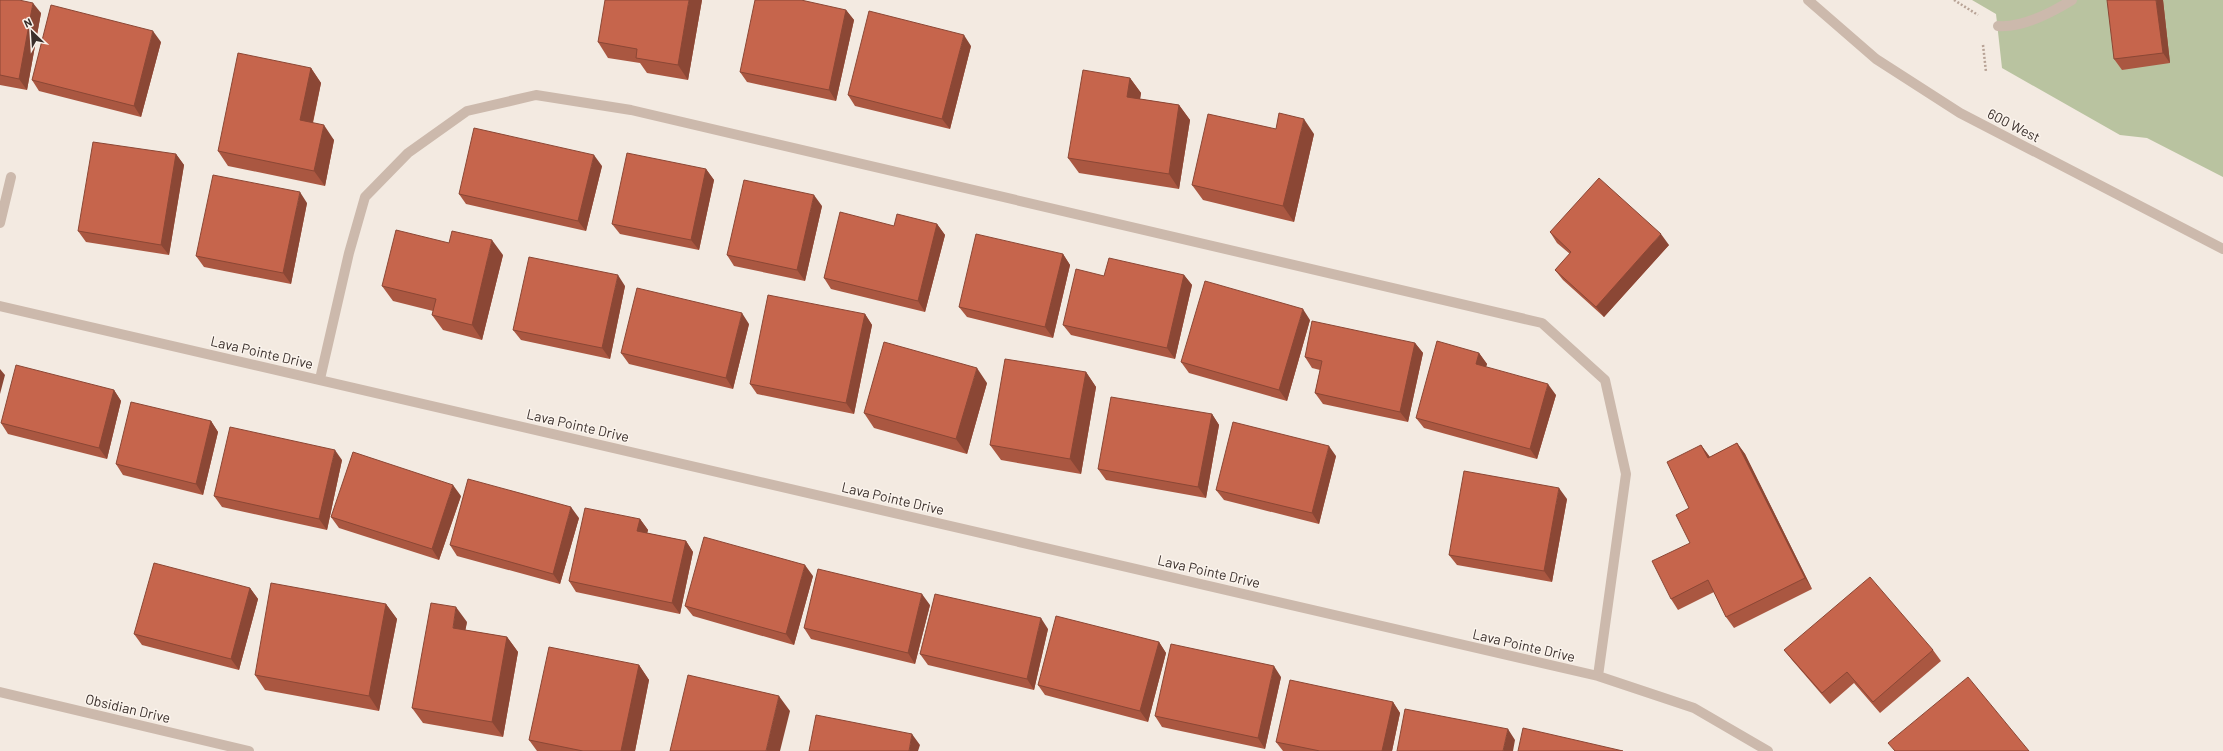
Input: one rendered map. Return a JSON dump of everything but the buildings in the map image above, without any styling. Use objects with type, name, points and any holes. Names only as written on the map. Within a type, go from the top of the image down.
[{"type":"street","name":"600 West","points":[[1808,0],[1876,59],[1960,112],[2223,249]]},
{"type":"street","points":[[1998,26],[2012,27],[2039,17],[2072,0]]},
{"type":"street","points":[[320,379],[349,253],[365,197],[408,153],[467,111],[536,95],[654,116],[1542,323],[1604,380],[1626,474],[1598,676]]},
{"type":"street","points":[[0,223],[11,177]]},
{"type":"street","name":"Lava Pointe Drive","points":[[0,306],[1598,676],[1694,708],[1768,751]]},
{"type":"street","name":"Obsidian Drive","points":[[0,692],[249,751]]},
{"type":"path","points":[[1954,0],[1998,26]]},
{"type":"green space","points":[[1972,0],[2223,0],[2223,177],[2147,138],[2120,135],[2002,68],[1996,14]]}]
